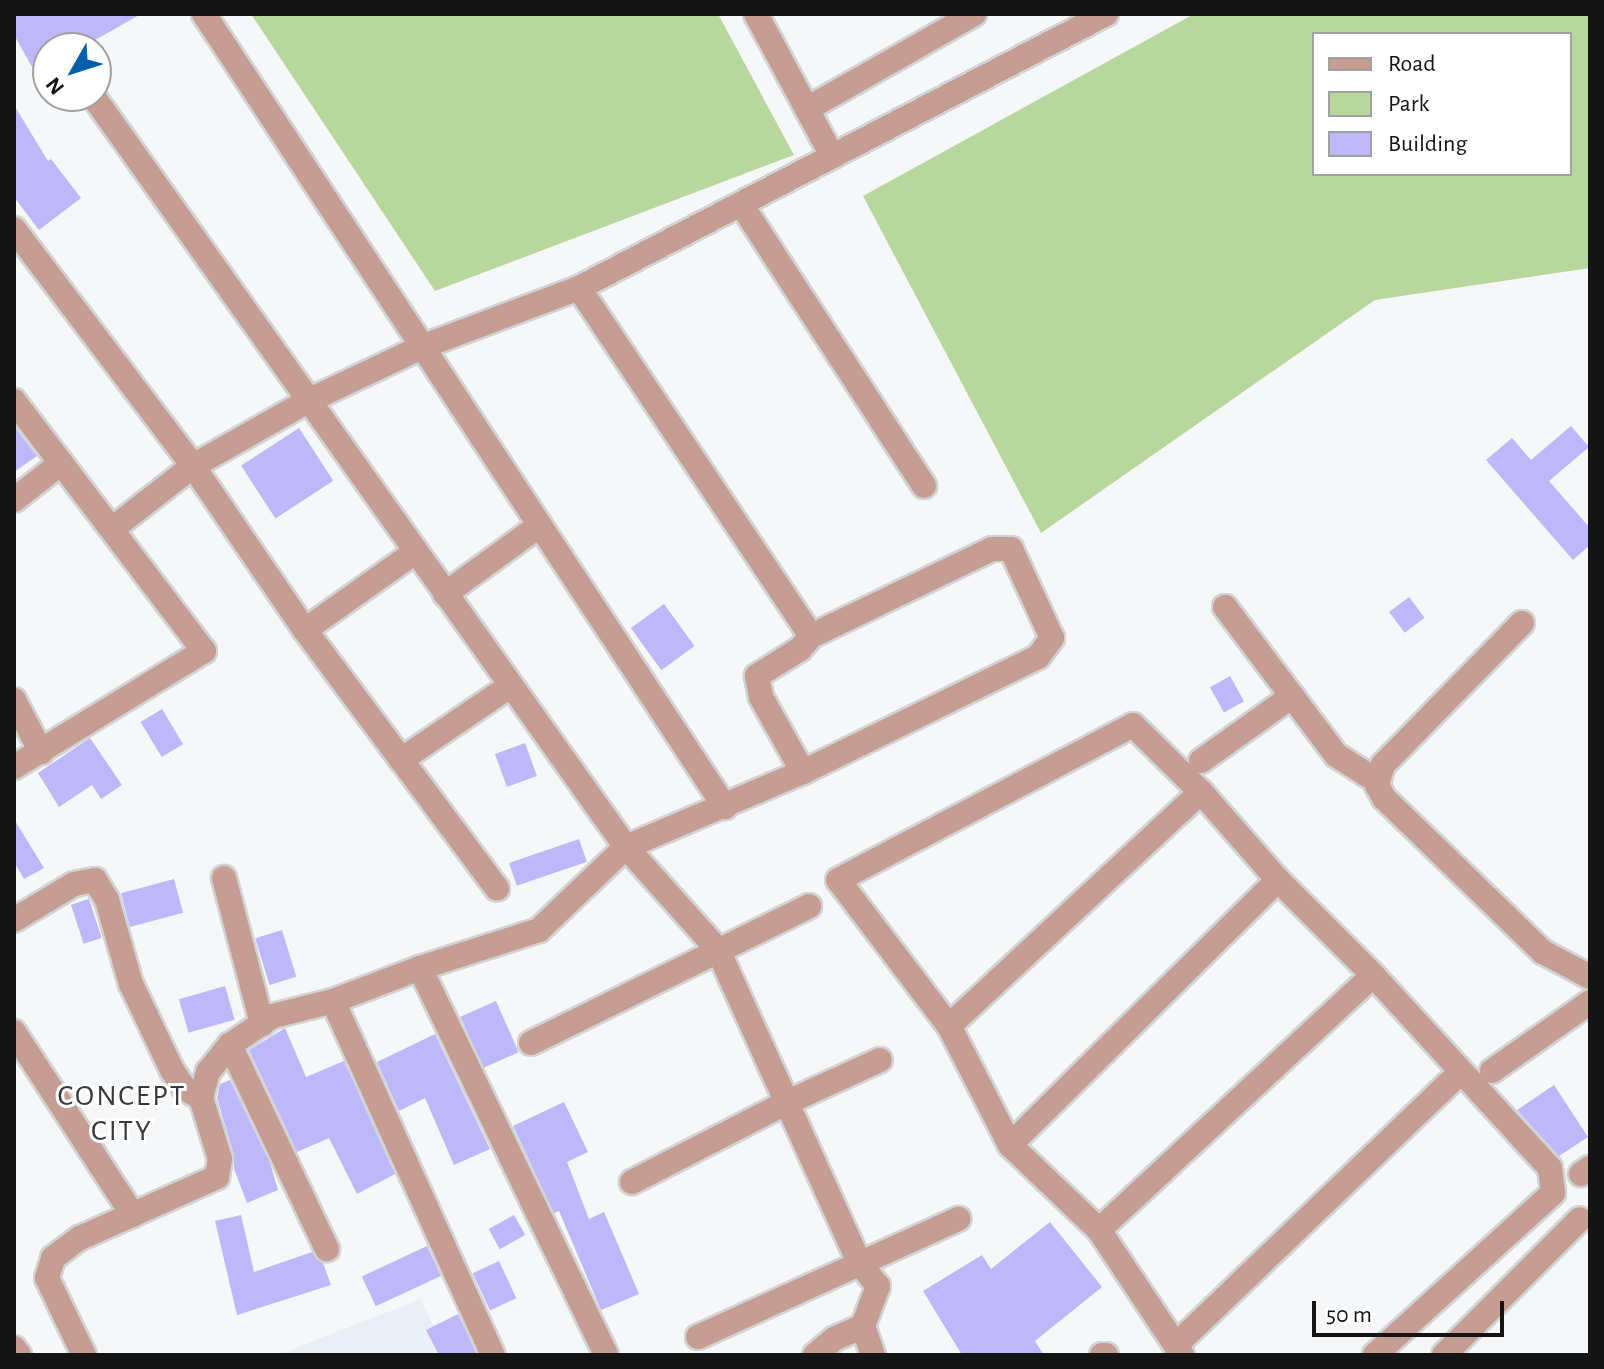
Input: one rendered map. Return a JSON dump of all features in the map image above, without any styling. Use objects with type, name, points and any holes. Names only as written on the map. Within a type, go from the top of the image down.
[{"type":"street","points":[[204,14],[725,807]]},
{"type":"street","points":[[756,14],[832,156]]},
{"type":"street","points":[[807,109],[974,14]]},
{"type":"street","points":[[112,529],[193,466],[308,401],[424,346],[579,288],[1106,14]]},
{"type":"street","points":[[104,112],[626,847],[718,950],[859,1262],[878,1286],[863,1326],[873,1355]]},
{"type":"street","points":[[741,204],[924,486]]},
{"type":"street","points":[[14,229],[193,466],[305,630],[497,889]]},
{"type":"street","points":[[579,288],[811,636]]},
{"type":"street","points":[[14,401],[204,651],[14,767]]},
{"type":"street","points":[[14,500],[61,463]]},
{"type":"street","points":[[445,594],[540,525]]},
{"type":"street","points":[[84,1355],[47,1278],[53,1258],[80,1238],[217,1177],[220,1159],[201,1098],[208,1072],[230,1045],[273,1016],[333,1001],[420,968],[539,930],[626,847],[803,772],[1038,657],[1052,638],[1011,549],[992,549],[811,636],[800,649],[757,676],[761,697],[803,772]]},
{"type":"street","points":[[305,630],[415,552]]},
{"type":"street","points":[[1225,607],[1336,755],[1377,781],[1384,798],[1543,952],[1590,977]]},
{"type":"street","points":[[1377,781],[1383,765],[1522,623]]},
{"type":"street","points":[[401,760],[510,686]]},
{"type":"street","points":[[1201,761],[1292,696]]},
{"type":"street","points":[[14,700],[41,752]]},
{"type":"street","points":[[1375,1355],[1553,1193],[1550,1168],[1373,975],[1278,880],[1201,792],[1133,725],[838,880],[949,1026],[1010,1145],[1099,1230],[1179,1350],[1461,1072]]},
{"type":"street","points":[[949,1026],[1201,792]]},
{"type":"street","points":[[224,878],[262,1024]]},
{"type":"street","points":[[14,920],[74,884],[95,880],[112,913],[131,984],[172,1070],[184,1088],[201,1098]]},
{"type":"street","points":[[1010,1145],[1278,880]]},
{"type":"street","points":[[531,1043],[809,906]]},
{"type":"street","points":[[420,968],[606,1355]]},
{"type":"street","points":[[1099,1230],[1373,975]]},
{"type":"street","points":[[333,1001],[493,1355]]},
{"type":"street","points":[[1492,1071],[1590,1002]]},
{"type":"street","points":[[14,1032],[133,1215]]},
{"type":"street","points":[[230,1045],[327,1249]]},
{"type":"street","points":[[632,1182],[786,1103],[880,1060]]},
{"type":"street","points":[[698,1337],[958,1219]]},
{"type":"street","points":[[1444,1355],[1580,1219]]},
{"type":"street","points":[[815,1355],[834,1339],[863,1326]]},
{"type":"street","points":[[14,1348],[19,1355]]},
{"type":"shaded area","points":[[421,1299],[447,1355],[278,1355]]},
{"type":"green space","points":[[251,14],[718,14],[794,155],[435,291]]},
{"type":"green space","points":[[1194,14],[1590,14],[1590,268],[1375,300],[1041,533],[863,196]]},
{"type":"building","points":[[14,14],[141,14],[109,32],[32,32],[32,67],[14,35]]},
{"type":"building","points":[[14,105],[48,161],[51,159],[81,198],[39,230],[14,197]]},
{"type":"building","points":[[14,426],[37,456],[14,472]]},
{"type":"building","points":[[1571,426],[1589,447],[1549,481],[1590,528],[1590,545],[1573,560],[1486,460],[1512,438],[1531,460]]},
{"type":"building","points":[[299,428],[333,481],[275,518],[241,466]]},
{"type":"building","points":[[1409,597],[1425,618],[1405,633],[1389,612]]},
{"type":"building","points":[[664,604],[695,646],[661,670],[631,628]]},
{"type":"building","points":[[1230,676],[1244,701],[1224,713],[1210,687]]},
{"type":"building","points":[[162,709],[183,744],[162,757],[141,722]]},
{"type":"building","points":[[90,738],[122,785],[101,799],[92,785],[59,807],[38,773]]},
{"type":"building","points":[[525,743],[537,776],[507,787],[495,754]]},
{"type":"building","points":[[14,819],[44,868],[24,879],[14,862]]},
{"type":"building","points":[[579,839],[587,862],[517,886],[509,863]]},
{"type":"building","points":[[174,879],[183,913],[130,927],[121,893]]},
{"type":"building","points":[[89,899],[102,938],[84,944],[71,905]]},
{"type":"building","points":[[282,930],[296,977],[270,985],[255,938]]},
{"type":"building","points":[[225,986],[235,1020],[189,1033],[179,999]]},
{"type":"building","points":[[496,1001],[519,1052],[483,1068],[460,1017]]},
{"type":"building","points":[[285,1028],[306,1077],[344,1061],[395,1174],[357,1194],[329,1138],[297,1152],[249,1050]]},
{"type":"building","points":[[435,1034],[490,1149],[454,1165],[425,1098],[399,1111],[377,1062]]},
{"type":"building","points":[[230,1080],[270,1163],[278,1190],[247,1203],[234,1169],[234,1155],[217,1098],[220,1084]]},
{"type":"building","points":[[1554,1085],[1588,1137],[1559,1156],[1517,1110]]},
{"type":"building","points":[[564,1102],[588,1152],[567,1162],[589,1219],[604,1212],[639,1294],[601,1310],[559,1211],[554,1213],[513,1126]]},
{"type":"building","points":[[241,1215],[254,1272],[312,1252],[323,1263],[331,1285],[237,1315],[215,1221]]},
{"type":"building","points":[[514,1215],[525,1235],[500,1249],[489,1229]]},
{"type":"building","points":[[1050,1222],[1102,1287],[1035,1341],[1044,1355],[962,1355],[923,1291],[982,1255],[991,1269]]},
{"type":"building","points":[[427,1246],[441,1276],[376,1306],[362,1276]]},
{"type":"building","points":[[499,1261],[516,1298],[490,1310],[473,1273]]},
{"type":"building","points":[[458,1314],[477,1355],[439,1355],[426,1330]]},
{"type":"district","name":"CONCEPT CITY","points":[[122,1113]]}]
